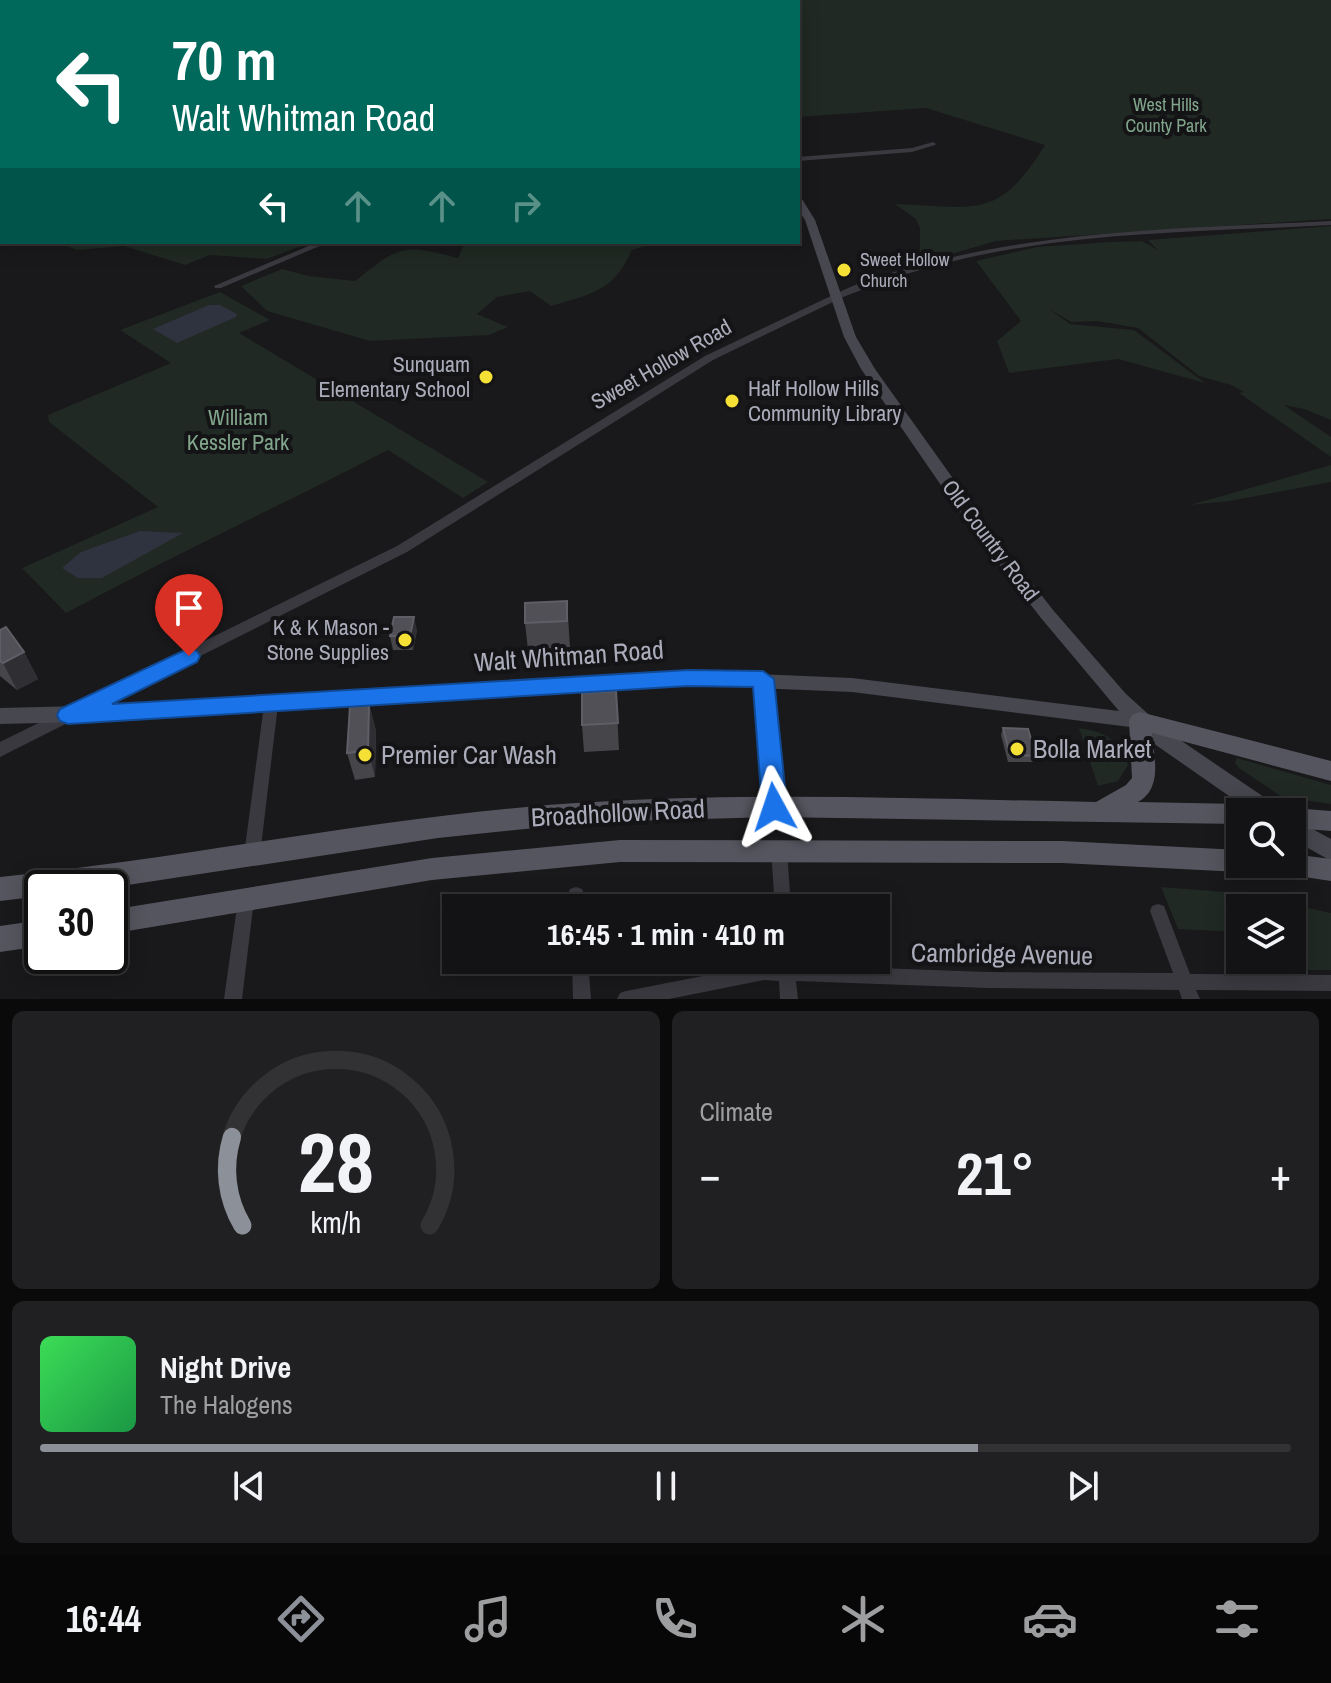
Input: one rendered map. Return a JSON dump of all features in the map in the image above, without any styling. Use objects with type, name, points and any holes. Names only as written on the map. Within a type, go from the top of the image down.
[{"type":"main road","name":"Old Country Road","points":[[800,204],[810,220],[850,337],[868,369],[924,450],[1054,624],[1140,721],[1249,798]]},
{"type":"main road","name":"Walt Whitman Road","points":[[0,716],[271,705],[677,679],[763,679],[929,694],[1140,721]]},
{"type":"main road","points":[[1103,810],[1135,792],[1144,780],[1140,721],[1327,770]]},
{"type":"main road","name":"Broadhollow Road","points":[[0,889],[504,819],[593,812],[774,807],[1226,814]]},
{"type":"main road","points":[[1306,819],[1331,821]]},
{"type":"main road","points":[[1306,836],[1331,851]]},
{"type":"main road","name":"Broadhollow Road","points":[[128,919],[432,869],[620,851],[1062,852],[1226,860]]},
{"type":"main road","points":[[1306,867],[1331,870]]},
{"type":"main road","points":[[0,939],[24,936]]},
{"type":"street","points":[[800,159],[912,150],[933,144]]},
{"type":"street","name":"Sweet Hollow Road","points":[[0,750],[402,549],[704,361],[835,297],[969,254],[1023,243],[1331,223]]},
{"type":"street","points":[[218,286],[320,244]]},
{"type":"street","points":[[763,679],[774,807]]},
{"type":"street","points":[[252,856],[271,705]]},
{"type":"street","points":[[779,849],[782,894]]},
{"type":"street","points":[[233,999],[246,900]]},
{"type":"street","points":[[1158,911],[1191,999]]},
{"type":"street","name":"Cambridge Avenue","points":[[890,971],[1184,982],[1331,983]]},
{"type":"street","points":[[581,974],[582,999]]},
{"type":"street","name":"Cambridge Avenue","points":[[626,999],[754,974]]},
{"type":"street","points":[[787,974],[789,999]]},
{"type":"green space","name":"West Hills County Park","points":[[800,0],[1331,0],[1331,219],[996,241],[934,259],[920,254],[920,228],[916,219],[895,204],[966,207],[983,204],[1013,187],[1045,145],[926,108],[800,117]]},
{"type":"green space","points":[[1331,226],[1331,420],[1284,405],[1331,437],[1331,457],[1239,393],[1244,392],[1199,376],[1138,328],[1097,321],[1071,322],[1049,309],[1070,324],[1134,330],[1205,383],[1118,359],[1009,373],[997,341],[1021,321],[976,261],[1037,247],[1142,241],[1158,250],[1148,240]]},
{"type":"green space","points":[[61,244],[307,244],[267,259],[210,255],[185,265],[124,246],[77,250]]},
{"type":"green space","points":[[464,244],[652,244],[632,250],[618,274],[590,294],[551,306],[530,291],[497,297],[477,314],[508,327],[489,335],[370,341],[267,311],[241,286],[282,269],[309,276],[355,281],[392,254],[412,249],[458,258]]},
{"type":"green space","name":"William Kessler Park","points":[[220,292],[270,320],[239,333],[488,482],[463,498],[388,450],[66,613],[22,568],[158,507],[49,422],[48,415],[171,363],[120,330]]},
{"type":"green space","points":[[1331,465],[1331,482],[1230,501],[1190,505]]},
{"type":"green space","points":[[1079,728],[1103,734],[1121,749],[1128,765],[1118,781],[1098,786]]},
{"type":"green space","points":[[1237,758],[1331,785],[1331,804],[1306,798],[1282,797],[1235,763]]},
{"type":"green space","points":[[1161,887],[1244,894],[1226,894],[1226,931],[1178,929]]},
{"type":"green space","points":[[1306,908],[1331,913],[1331,970],[1306,970]]},
{"type":"water","points":[[209,305],[220,305],[237,314],[236,317],[177,343],[153,329]]},
{"type":"water","points":[[140,531],[183,533],[102,578],[78,578],[62,568],[81,552]]},
{"type":"building","points":[[567,601],[567,621],[525,623],[525,603]]},
{"type":"building","points":[[394,617],[414,617],[410,636],[390,636]]},
{"type":"building","points":[[6,627],[24,652],[3,663],[0,661],[0,630]]},
{"type":"building","points":[[616,691],[618,723],[582,725],[582,693]]},
{"type":"building","points":[[369,704],[368,750],[347,753],[350,706]]},
{"type":"building","name":"Bolla Market","points":[[1003,728],[1028,729],[1036,756],[1010,755]]},
{"type":"place","name":"Sweet Hollow Church","points":[[844,270]]},
{"type":"place","name":"Sunquam Elementary School","points":[[486,377]]},
{"type":"place","name":"Half Hollow Hills Community Library","points":[[732,401]]},
{"type":"place","name":"K & K Mason - Stone Supplies","points":[[405,640]]},
{"type":"place","name":"Bolla Market","points":[[1017,749]]},
{"type":"place","name":"Premier Car Wash","points":[[365,755]]},
{"type":"route","points":[[189,656],[68,715],[688,678],[763,679],[774,807]]}]
